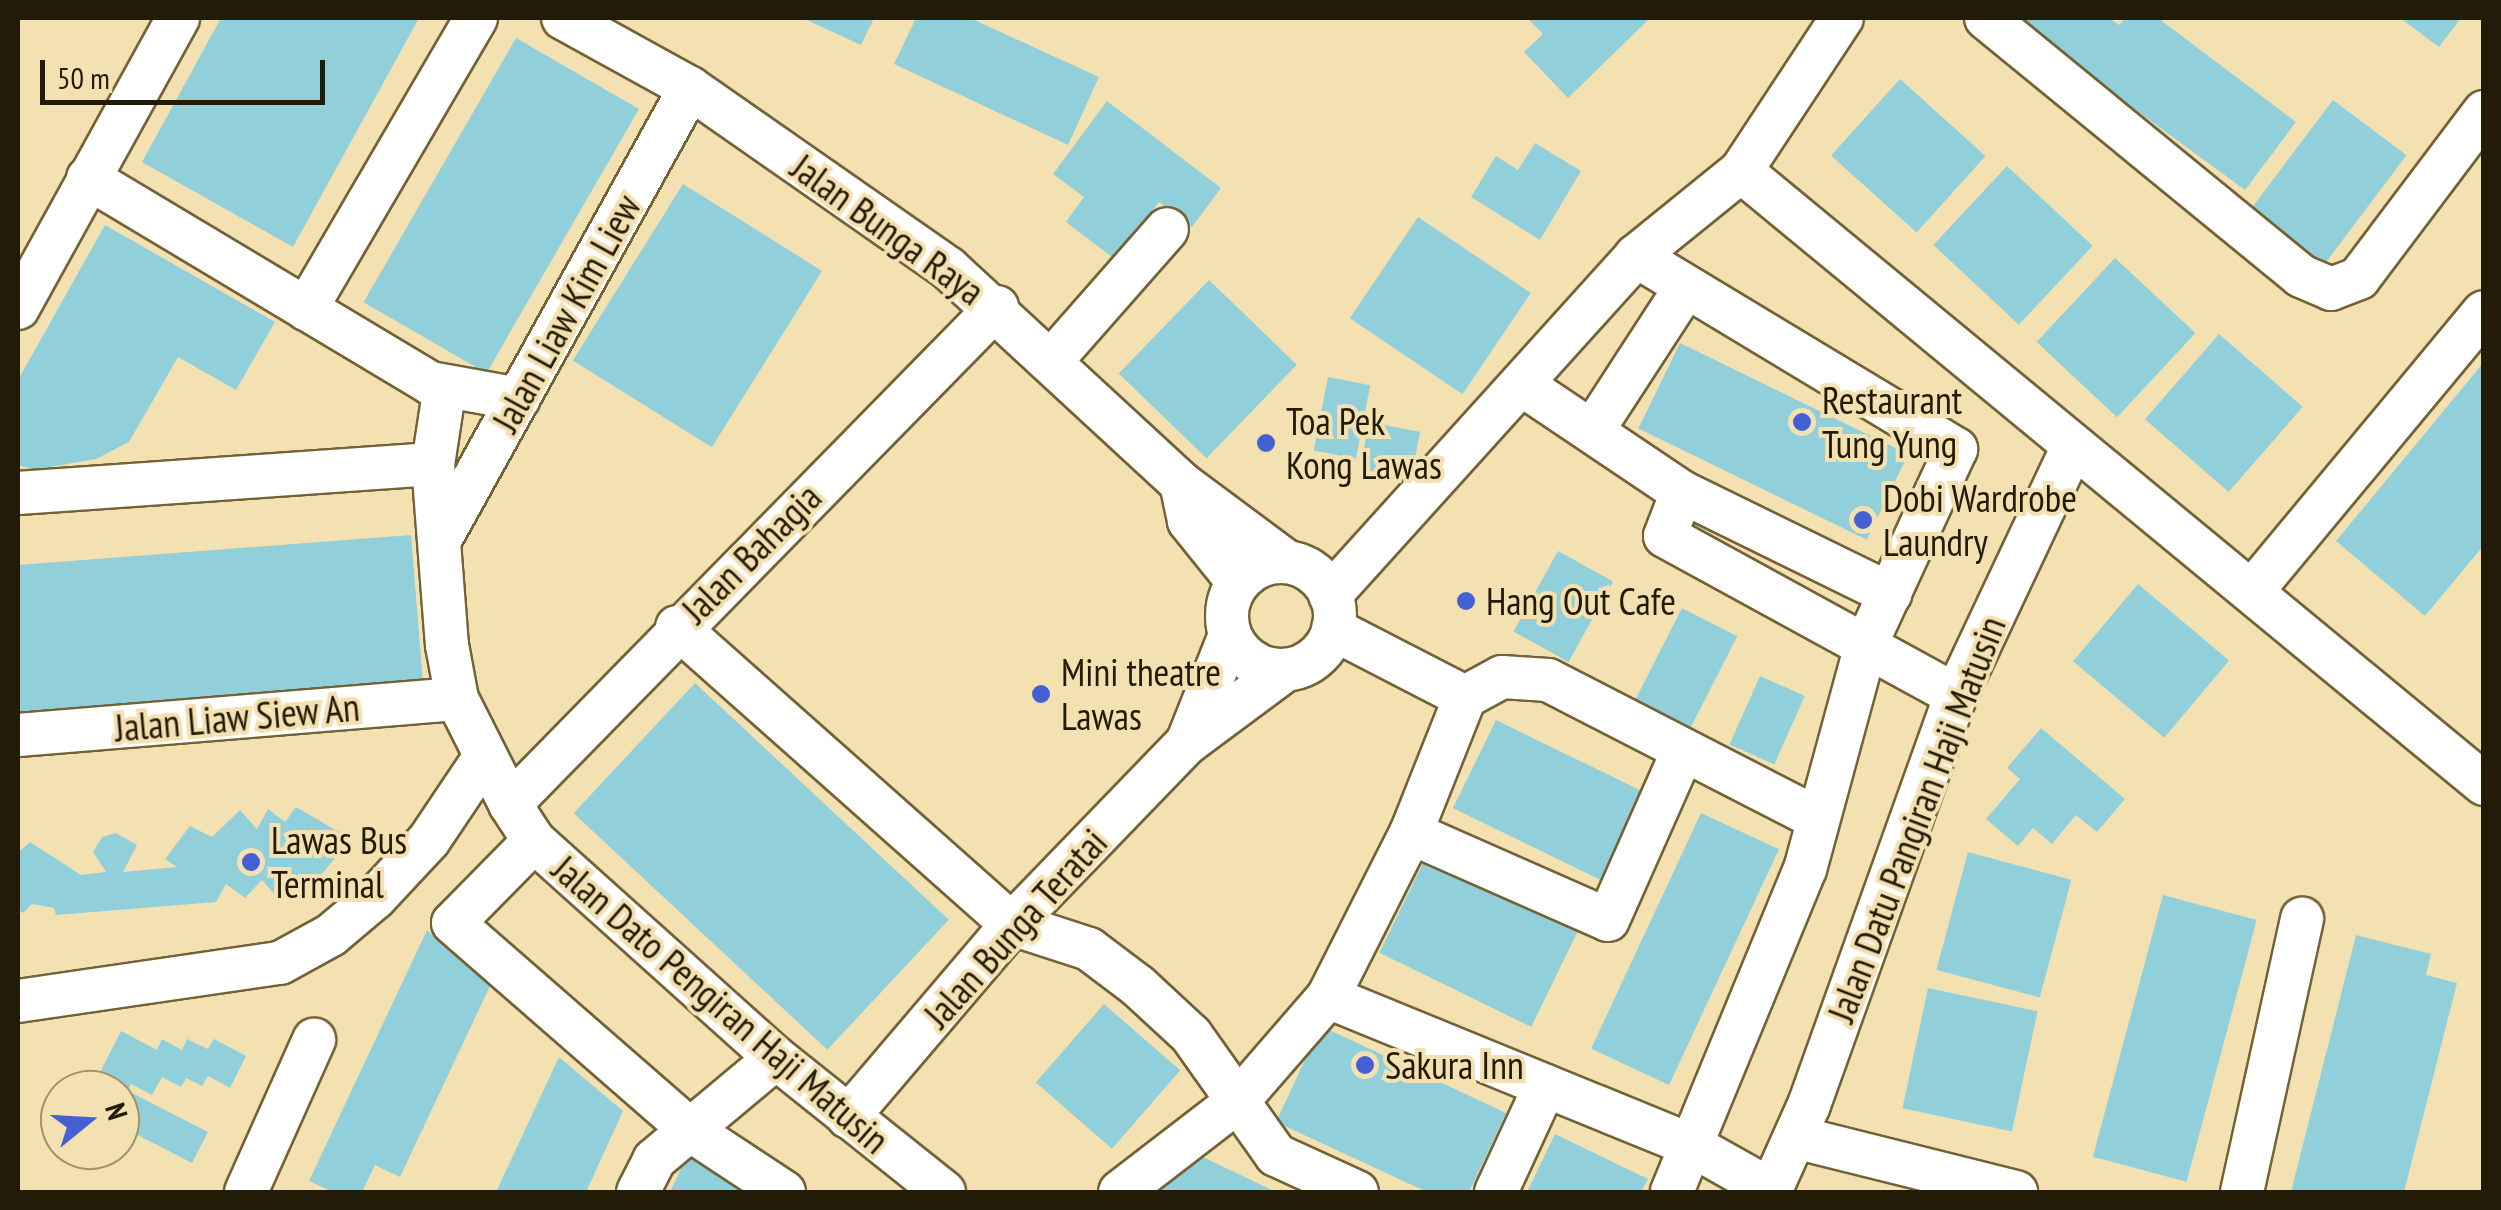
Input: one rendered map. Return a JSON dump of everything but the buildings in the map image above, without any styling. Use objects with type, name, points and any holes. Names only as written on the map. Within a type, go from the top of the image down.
[{"type":"street","points":[[18,308],[178,18]]},
{"type":"street","points":[[306,309],[476,18]]},
{"type":"street","name":"Jalan Bunga Raya","points":[[563,18],[690,88],[997,307],[1181,484],[1287,562]]},
{"type":"street","points":[[1187,743],[1284,670],[1316,658],[1332,612],[1521,384],[1636,256],[1741,171],[1842,18]]},
{"type":"street","points":[[1986,18],[2301,276],[2332,288],[2358,278],[2484,112]]},
{"type":"street","name":"Jalan Liaw Kim Liew","points":[[442,552],[519,399],[690,88]]},
{"type":"street","points":[[1741,171],[2072,449],[2253,590],[2484,784]]},
{"type":"street","points":[[88,178],[306,309],[445,386],[519,399]]},
{"type":"street","points":[[1052,360],[1167,230]]},
{"type":"street","points":[[1636,256],[1684,290],[1956,449],[1866,645],[1798,888],[1672,1192]]},
{"type":"street","points":[[1593,430],[1684,290]]},
{"type":"street","name":"Jalan Bahagia","points":[[510,804],[677,628],[997,307]]},
{"type":"street","points":[[2253,590],[2484,312]]},
{"type":"street","points":[[1521,384],[1682,492],[1890,594]]},
{"type":"street","points":[[445,386],[434,464],[457,699],[510,804]]},
{"type":"street","name":"Jalan Datu Pangiran Haji Matusin","points":[[1771,1191],[1795,1137],[1956,696],[2072,449]]},
{"type":"street","points":[[18,493],[434,464]]},
{"type":"street","points":[[1181,484],[1189,521],[1238,582]]},
{"type":"street","points":[[1682,492],[1665,536],[1956,696]]},
{"type":"street","points":[[1284,670],[1251,662],[1230,635],[1226,617],[1238,582],[1269,562],[1287,562],[1320,579],[1332,612],[1465,698]]},
{"type":"street","points":[[677,628],[1012,924],[1089,949],[1138,986],[1190,1035],[1276,1154],[1357,1192]]},
{"type":"street","points":[[1187,743],[1230,635]]},
{"type":"street","points":[[1120,1192],[1237,1102],[1328,997],[1411,834],[1465,698],[1502,677],[1548,680],[1682,753],[1816,818]]},
{"type":"street","name":"Jalan Liaw Siew An","points":[[18,735],[457,699]]},
{"type":"street","name":"Jalan Bunga Teratai","points":[[848,1117],[1012,924],[1187,743]]},
{"type":"street","points":[[1411,834],[1608,920],[1682,753]]},
{"type":"street","points":[[18,1001],[280,963],[331,935],[376,898],[429,840],[484,758]]},
{"type":"street","name":"Jalan Dato Pengiran Haji Matusin","points":[[510,804],[534,841],[776,1058],[944,1192]]},
{"type":"street","points":[[534,841],[453,923],[693,1132],[784,1192]]},
{"type":"street","points":[[2242,1192],[2302,919]]},
{"type":"street","points":[[1328,997],[1691,1145],[1771,1191]]},
{"type":"street","points":[[258,1188],[314,1040]]},
{"type":"street","points":[[638,1192],[654,1160],[693,1132],[776,1058]]},
{"type":"street","points":[[1496,1192],[1545,1086]]},
{"type":"street","points":[[1795,1137],[2016,1192]]},
{"type":"place","name":"Restaurant Tung Yung","points":[[1802,422]]},
{"type":"place","name":"Toa Pek Kong Lawas","points":[[1266,443]]},
{"type":"place","name":"Dobi Wardrobe Laundry","points":[[1863,520]]},
{"type":"place","name":"Hang Out Cafe","points":[[1466,601]]},
{"type":"place","name":"Mini theatre Lawas","points":[[1041,694]]},
{"type":"place","name":"Lawas Bus Terminal","points":[[251,862]]},
{"type":"place","name":"Sakura Inn","points":[[1365,1065]]}]
